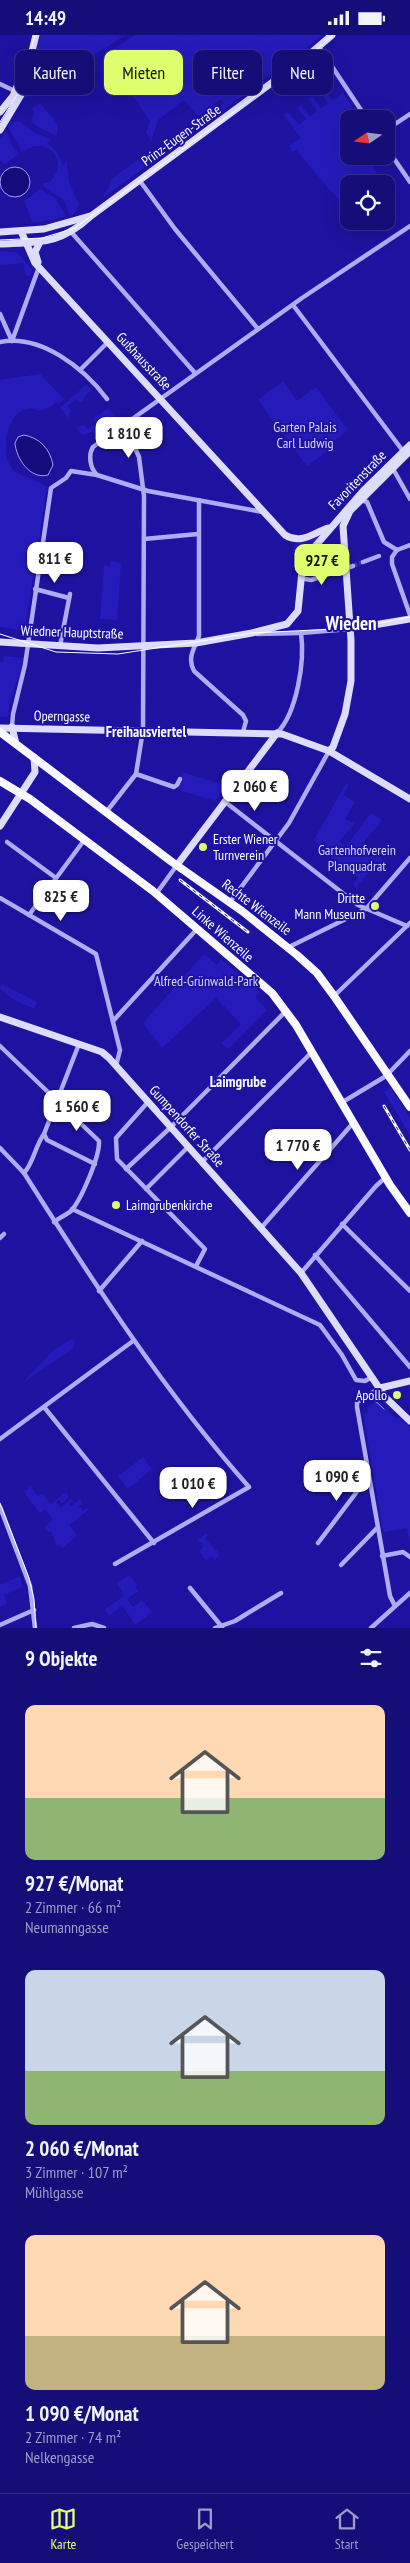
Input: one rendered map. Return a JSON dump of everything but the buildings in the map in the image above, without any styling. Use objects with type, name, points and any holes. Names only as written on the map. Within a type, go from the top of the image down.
[{"type":"main road","name":"Rechte Wienzeile","points":[[0,732],[289,947],[316,973],[334,996],[410,1107]]},
{"type":"main road","name":"Linke Wienzeile","points":[[0,781],[85,839],[156,893],[262,984],[286,1011],[386,1177],[410,1213]]},
{"type":"street","points":[[29,50],[34,35]]},
{"type":"street","name":"Prinz-Eugen-Straße","points":[[72,233],[90,217],[319,47],[332,35]]},
{"type":"street","points":[[319,47],[361,110]]},
{"type":"street","points":[[0,83],[15,91]]},
{"type":"street","points":[[0,112],[16,95]]},
{"type":"street","points":[[0,130],[17,95]]},
{"type":"street","points":[[395,125],[410,114]]},
{"type":"street","points":[[395,160],[410,182]]},
{"type":"street","points":[[140,181],[174,229],[258,329]]},
{"type":"street","points":[[0,232],[60,225],[85,216],[90,217]]},
{"type":"street","points":[[97,475],[93,471],[91,462],[90,453],[93,447],[258,329],[410,226]]},
{"type":"street","name":"Gußhausstraße","points":[[21,231],[31,258],[263,512],[291,539]]},
{"type":"street","points":[[0,244],[26,243],[62,238],[72,233],[196,373]]},
{"type":"street","points":[[12,341],[39,267],[35,251],[40,241]]},
{"type":"street","points":[[293,305],[407,451]]},
{"type":"street","points":[[0,314],[12,341]]},
{"type":"street","points":[[0,342],[24,341],[46,349],[90,379],[107,399]]},
{"type":"street","points":[[80,371],[108,342]]},
{"type":"street","points":[[106,811],[136,774],[144,730],[143,490],[139,457],[124,424]]},
{"type":"street","name":"Favoritenstraße","points":[[252,633],[287,624],[296,616],[299,604],[300,578],[311,551],[328,528],[407,451],[410,445]]},
{"type":"street","name":"Favoritenstraße","points":[[342,537],[345,518],[392,470],[396,461]]},
{"type":"street","points":[[392,470],[410,499]]},
{"type":"street","points":[[16,744],[12,727],[51,488],[66,478],[71,471],[97,475],[143,490],[263,512]]},
{"type":"street","points":[[198,500],[199,636],[191,653],[191,665],[194,671],[243,715],[246,721],[243,732]]},
{"type":"street","points":[[361,500],[367,502],[384,542],[397,549]]},
{"type":"street","points":[[230,902],[276,840],[304,798],[334,745],[347,707],[350,681],[350,629],[342,537],[334,530],[328,528]]},
{"type":"street","name":"Favoritenstraße","points":[[291,539],[305,539],[328,528]]},
{"type":"street","points":[[144,539],[198,535]]},
{"type":"street","points":[[410,545],[397,549],[392,557],[392,564],[410,615]]},
{"type":"street","points":[[363,562],[379,556]]},
{"type":"street","points":[[300,578],[311,580],[353,566]]},
{"type":"street","points":[[35,589],[70,596],[60,647]]},
{"type":"street","points":[[196,643],[252,633],[302,633],[350,629],[410,619]]},
{"type":"street","points":[[156,893],[284,724],[297,690],[303,646],[302,633]]},
{"type":"street","name":"Wiedner Hauptstraße","points":[[0,641],[60,647],[98,648],[196,643]]},
{"type":"street","name":"Operngasse","points":[[0,728],[277,733],[329,751],[410,799]]},
{"type":"street","points":[[0,826],[35,772],[34,757]]},
{"type":"street","points":[[136,774],[174,787],[180,779]]},
{"type":"street","points":[[224,801],[358,905],[408,925],[334,996]]},
{"type":"street","points":[[29,915],[85,839]]},
{"type":"street","points":[[7,842],[56,878]]},
{"type":"street","points":[[289,947],[366,909],[410,858]]},
{"type":"street","points":[[0,897],[96,953],[120,1050],[116,1066]]},
{"type":"street","points":[[113,1021],[197,929]]},
{"type":"street","points":[[126,1169],[171,1127],[286,1011]]},
{"type":"street","name":"Gumpendorfer Straße","points":[[0,1017],[102,1053],[116,1066],[300,1273],[388,1401],[410,1421]]},
{"type":"street","points":[[24,1173],[29,1167],[39,1141],[44,1134],[79,1044]]},
{"type":"street","points":[[0,1046],[99,1141],[100,1150],[95,1164],[72,1209],[54,1221]]},
{"type":"street","points":[[341,1103],[388,1074],[410,1051]]},
{"type":"street","points":[[202,1162],[312,1053]]},
{"type":"street","points":[[148,1101],[116,1138],[117,1159],[205,1249],[196,1267]]},
{"type":"street","points":[[261,1227],[354,1122]]},
{"type":"street","points":[[44,1134],[47,1140],[95,1164]]},
{"type":"street","points":[[146,1189],[188,1147]]},
{"type":"street","points":[[0,1148],[24,1173],[133,1341],[221,1455],[249,1487],[115,1564]]},
{"type":"street","points":[[300,1273],[376,1185],[386,1177]]},
{"type":"street","points":[[72,1209],[320,1325],[342,1355],[356,1380],[365,1381],[372,1377]]},
{"type":"street","points":[[342,1224],[410,1291]]},
{"type":"street","points":[[99,1291],[142,1241]]},
{"type":"street","points":[[315,1255],[410,1367]]},
{"type":"street","points":[[0,1439],[133,1341]]},
{"type":"street","points":[[396,1606],[390,1595],[382,1556],[357,1402],[380,1388],[410,1381]]},
{"type":"street","points":[[44,1407],[154,1543]]},
{"type":"street","points":[[318,1543],[362,1485],[369,1484]]},
{"type":"street","points":[[0,1507],[26,1571],[36,1628]]},
{"type":"street","points":[[341,1565],[377,1528]]},
{"type":"street","points":[[382,1556],[403,1552],[410,1557]]},
{"type":"street","points":[[190,1588],[222,1627]]},
{"type":"street","points":[[215,1628],[242,1618],[281,1593]]},
{"type":"street","points":[[371,1628],[410,1593]]},
{"type":"street","points":[[0,1625],[34,1610]]},
{"type":"street","points":[[74,1628],[92,1624],[104,1628]]},
{"type":"green space","points":[[40,35],[126,35],[94,55],[94,50],[36,50]]},
{"type":"green space","points":[[135,35],[323,35],[303,50],[272,50],[272,73],[262,81],[262,50],[193,50],[193,95],[243,95],[222,111],[219,107],[224,103],[221,99],[198,116],[184,100],[158,120],[151,142],[146,132],[150,121],[132,95],[183,95],[183,50],[112,50]]},
{"type":"green space","points":[[343,93],[355,110],[340,110],[340,165],[372,165],[378,175],[340,175],[340,201],[296,150],[293,152],[289,146],[301,138],[284,115],[288,112],[299,125],[306,119],[297,108],[301,105],[310,117],[317,111],[308,99],[312,97],[321,108],[328,103],[323,95],[328,95],[332,100]]},
{"type":"green space","points":[[41,103],[56,122],[58,131],[56,136],[38,127],[31,121],[34,113],[32,108]]},
{"type":"green space","points":[[14,122],[21,122],[34,132],[51,140],[47,143],[57,152],[63,165],[67,162],[69,182],[79,205],[74,214],[70,216],[61,198],[42,184],[50,182],[56,174],[57,158],[47,148],[39,146],[31,147],[22,152],[8,127]]},
{"type":"green space","points":[[6,130],[12,145],[19,154],[5,164],[0,161],[0,139]]},
{"type":"green space","points":[[170,149],[104,197],[103,195],[110,186],[111,179],[149,152],[157,153]]},
{"type":"green space","points":[[41,189],[56,199],[67,217],[33,223],[24,201]]},
{"type":"green space","points":[[0,251],[17,252],[32,270],[30,276],[26,276],[24,263],[0,265]]},
{"type":"green space","points":[[40,374],[64,399],[59,404],[56,402],[51,407],[40,411],[28,408],[19,413],[9,427],[6,446],[9,463],[13,470],[47,487],[25,631],[0,627],[0,380]]},
{"type":"green space","name":"Garten Palais Carl Ludwig","points":[[283,381],[297,401],[316,387],[348,430],[332,443],[334,446],[307,466],[258,400]]},
{"type":"green space","points":[[86,385],[92,389],[80,403],[76,399],[68,406],[71,410],[68,418],[60,408]]},
{"type":"green space","points":[[108,408],[118,421],[98,435],[92,432],[82,435],[76,427],[84,425],[88,429],[96,423],[93,418]]},
{"type":"green space","points":[[321,532],[304,559],[292,550],[295,543],[303,542]]},
{"type":"green space","points":[[110,561],[121,563],[117,620],[100,619],[104,565],[110,567]]},
{"type":"green space","points":[[4,656],[24,658],[24,660],[10,702],[8,717],[0,717],[0,662],[3,662]]},
{"type":"green space","points":[[182,772],[224,785],[223,792],[215,801],[179,790]]},
{"type":"green space","name":"Gartenhofverein Planquadrat","points":[[346,783],[349,785],[343,795],[355,802],[345,819],[355,824],[339,841],[346,846],[371,813],[382,820],[364,842],[387,864],[384,866],[378,861],[356,888],[353,884],[358,878],[342,864],[337,868],[336,873],[329,866],[334,860],[314,840]]},
{"type":"green space","name":"Alfred-Grünwald-Park","points":[[204,954],[217,965],[221,959],[256,988],[260,992],[255,997],[267,1010],[228,1049],[222,1043],[241,1024],[216,998],[162,1048],[143,1023]]},
{"type":"green space","points":[[1,984],[37,1002],[34,1009],[14,1000],[0,989]]},
{"type":"green space","points":[[391,1088],[410,1118],[410,1135],[384,1092]]},
{"type":"green space","points":[[72,1339],[75,1343],[73,1348],[24,1382],[52,1352]]},
{"type":"green space","points":[[377,1401],[396,1419],[399,1417],[410,1427],[410,1543],[407,1528],[383,1532],[363,1414],[368,1412],[367,1407]]},
{"type":"green space","points":[[143,1457],[152,1469],[128,1489],[118,1476]]},
{"type":"green space","points":[[30,1486],[38,1496],[42,1494],[51,1504],[66,1492],[69,1497],[62,1503],[59,1500],[56,1502],[61,1508],[71,1498],[73,1501],[69,1504],[71,1506],[80,1499],[83,1503],[79,1506],[83,1511],[87,1508],[88,1510],[69,1525],[77,1536],[62,1548],[60,1545],[57,1547],[51,1531],[48,1532],[44,1527],[53,1520],[45,1509],[40,1513],[23,1491]]},
{"type":"green space","points":[[206,1533],[208,1535],[205,1539],[220,1554],[215,1560],[211,1556],[206,1560],[199,1551],[204,1546],[197,1538],[200,1539]]},
{"type":"green space","points":[[129,1575],[137,1585],[135,1587],[138,1591],[127,1599],[133,1607],[142,1600],[152,1612],[135,1625],[122,1605],[109,1616],[105,1609],[124,1596],[117,1583]]},
{"type":"green space","points":[[20,1576],[22,1587],[4,1595],[7,1604],[0,1607],[0,1585]]},
{"type":"shaded area","points":[[15,167],[26,171],[30,182],[26,193],[15,197],[4,193],[0,182],[4,171]]},
{"type":"shaded area","points":[[24,435],[35,439],[47,449],[53,465],[48,475],[41,476],[35,474],[25,467],[21,461],[15,443],[18,437]]},
{"type":"waterway","points":[[372,1398],[384,1409]]},
{"type":"tunnel","points":[[353,566],[363,562]]},
{"type":"tram line","points":[[0,122],[20,90],[35,35]]},
{"type":"tram line","points":[[0,240],[42,238],[75,228],[306,59],[333,35]]},
{"type":"tram line","points":[[0,634],[56,652],[118,654],[252,633],[356,628],[410,617]]},
{"type":"tram line","points":[[0,1503],[29,1578],[34,1599],[36,1628]]},
{"type":"railway","points":[[180,880],[248,932]]},
{"type":"railway","points":[[384,1106],[410,1150]]},
{"type":"place","name":"Erster Wiener Turnverein","points":[[203,847]]},
{"type":"place","name":"Dritte Mann Museum","points":[[375,906]]},
{"type":"place","name":"Laimgrubenkirche","points":[[116,1205]]},
{"type":"place","name":"Apollo","points":[[397,1395]]},
{"type":"district","name":"Wieden","points":[[351,623]]},
{"type":"district","name":"Freihausviertel","points":[[146,732]]},
{"type":"district","name":"Laimgrube","points":[[238,1082]]}]
